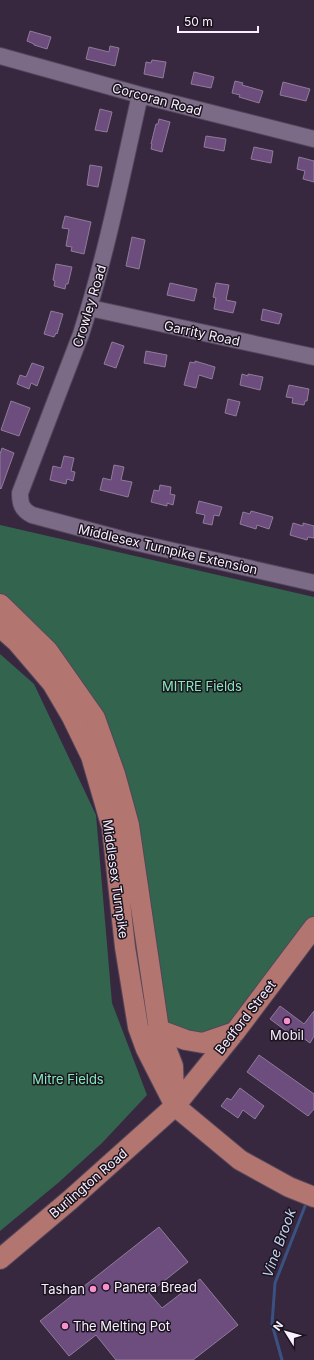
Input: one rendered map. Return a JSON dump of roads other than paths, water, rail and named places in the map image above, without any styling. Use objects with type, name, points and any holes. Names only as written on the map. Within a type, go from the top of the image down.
[{"type":"main road","name":"Middlesex Turnpike","points":[[0,604],[48,650],[95,718],[115,774],[129,825],[160,1030],[173,1066],[174,1106]]},
{"type":"main road","name":"Middlesex Turnpike","points":[[0,627],[17,642],[52,683],[72,717],[92,756],[112,828],[126,947],[138,1027],[146,1049],[174,1106],[240,1160],[289,1187],[314,1197]]},
{"type":"main road","name":"Bedford Street","points":[[174,1106],[235,1032],[314,927]]},
{"type":"main road","points":[[160,1030],[186,1040],[203,1043],[235,1032]]},
{"type":"main road","name":"Burlington Road","points":[[0,1259],[70,1200],[174,1106]]},
{"type":"street","name":"Corcoran Road","points":[[0,56],[140,95],[314,139]]},
{"type":"street","name":"Crowley Road","points":[[24,509],[20,502],[20,493],[90,308],[99,275],[140,95]]},
{"type":"street","name":"Garrity Road","points":[[90,308],[314,357]]},
{"type":"street","name":"Middlesex Turnpike Extension","points":[[24,509],[32,515],[118,538],[314,583]]},
{"type":"waterway","name":"Vine Brook","points":[[282,1360],[272,1324],[275,1283],[307,1201]]},
{"type":"place","name":"Mobil","points":[[287,1021]]},
{"type":"place","name":"Panera Bread","points":[[106,1287]]},
{"type":"place","name":"Tashan","points":[[93,1289]]},
{"type":"place","name":"The Melting Pot","points":[[65,1326]]},
{"type":"park label","name":"MITRE Fields","points":[[202,686]]},
{"type":"park label","name":"Mitre Fields","points":[[68,1079]]}]
